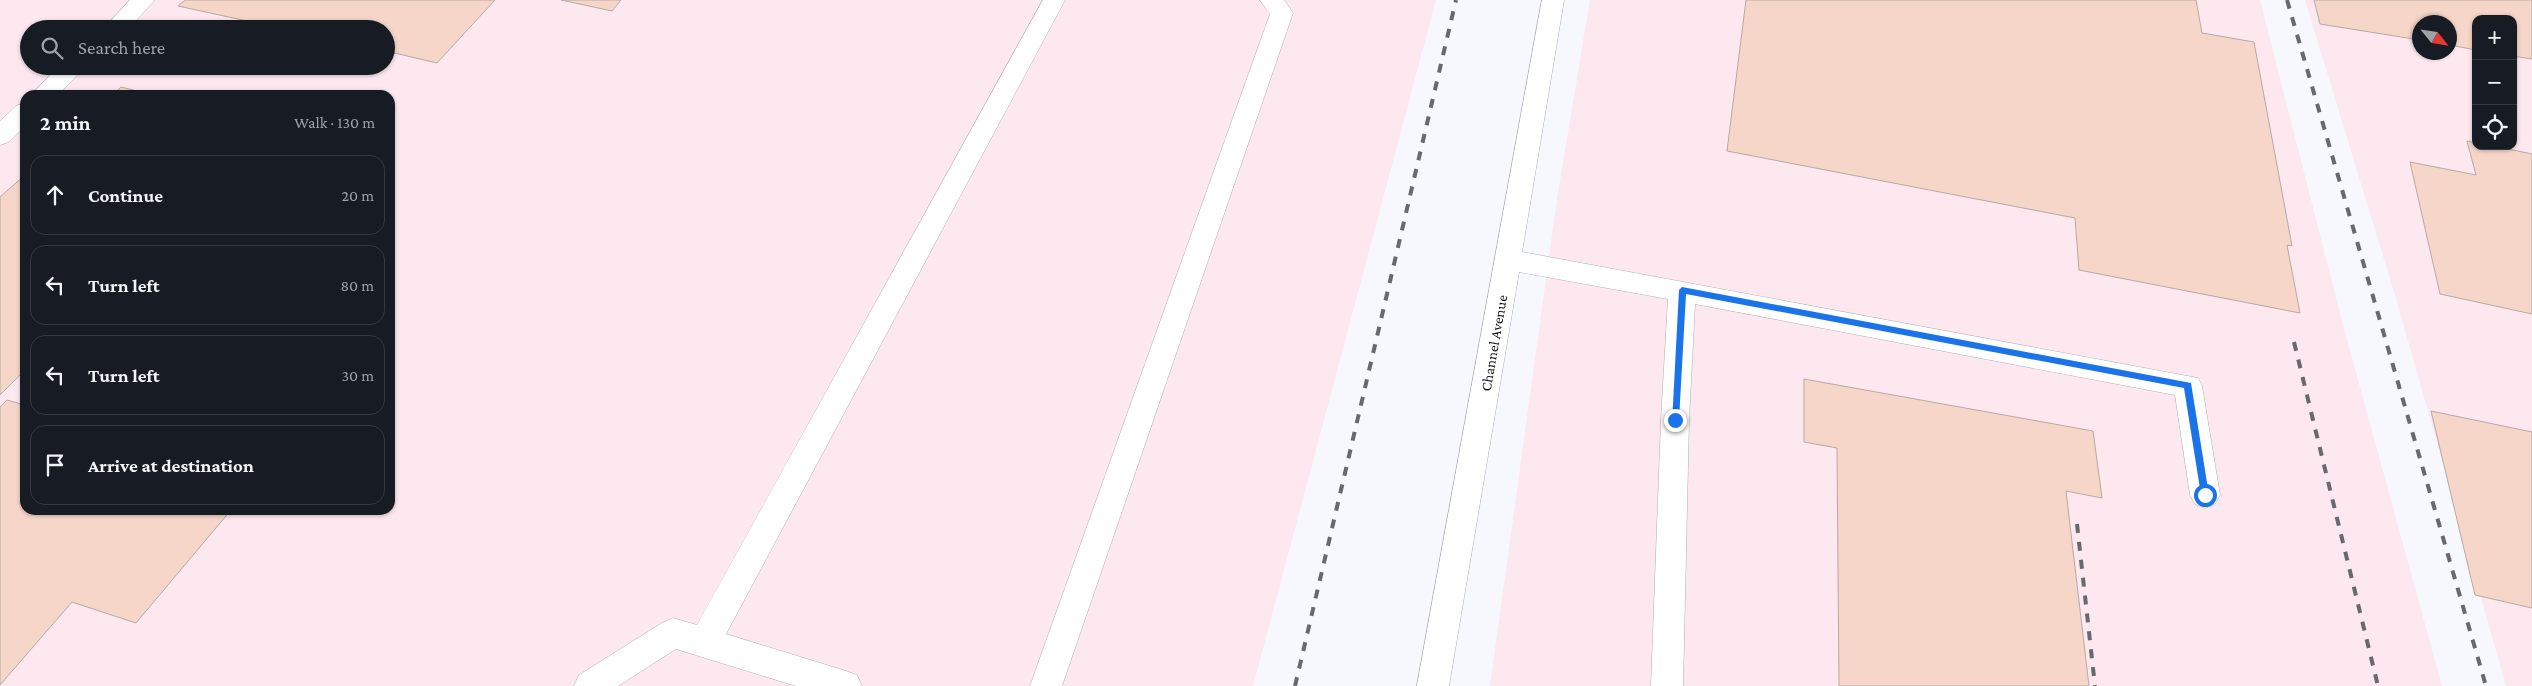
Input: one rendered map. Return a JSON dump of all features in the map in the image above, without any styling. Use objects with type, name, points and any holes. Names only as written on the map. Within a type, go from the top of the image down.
[{"type":"street","points":[[123,20],[144,0]]},
{"type":"street","points":[[704,643],[1054,0]]},
{"type":"street","points":[[1046,686],[1282,13],[1271,0]]},
{"type":"street","name":"Channel Avenue","points":[[1433,686],[1553,0]]},
{"type":"street","points":[[48,90],[64,75]]},
{"type":"street","points":[[0,136],[20,117]]},
{"type":"street","points":[[1509,260],[1682,290],[2188,386],[2205,495]]},
{"type":"street","points":[[1666,686],[1675,420],[1682,290]]},
{"type":"street","points":[[590,686],[673,633],[846,686]]},
{"type":"shaded area","points":[[0,0],[1436,0],[1253,686],[0,686]]},
{"type":"shaded area","points":[[1590,0],[2260,0],[2344,329],[2442,686],[1490,686],[1557,199]]},
{"type":"shaded area","points":[[2305,0],[2532,0],[2532,686],[2506,686],[2395,295]]},
{"type":"building","points":[[185,0],[495,0],[437,63],[395,53],[395,20],[243,20],[178,6]]},
{"type":"building","points":[[561,0],[621,0],[612,11]]},
{"type":"building","points":[[1746,0],[2196,0],[2202,33],[2254,42],[2292,246],[2287,245],[2300,313],[2079,270],[2075,218],[1727,151]]},
{"type":"building","points":[[2314,0],[2532,0],[2532,59],[2517,57],[2517,15],[2472,15],[2472,49],[2457,46],[2457,15],[2412,15],[2412,39],[2320,24]]},
{"type":"building","points":[[121,87],[133,90],[118,90]]},
{"type":"building","points":[[2467,141],[2472,142],[2472,150],[2513,150],[2532,154],[2532,314],[2440,294],[2410,162],[2476,175]]},
{"type":"building","points":[[20,179],[20,375],[0,395],[0,197]]},
{"type":"building","points":[[1804,379],[2093,431],[2102,498],[2066,491],[2089,686],[1839,686],[1837,448],[1804,442]]},
{"type":"building","points":[[7,400],[20,404],[20,515],[227,515],[136,623],[72,602],[0,685],[0,407]]},
{"type":"building","points":[[2431,411],[2532,432],[2532,608],[2475,595]]},
{"type":"railway","points":[[1295,686],[1456,0]]},
{"type":"railway","points":[[2287,0],[2486,686]]},
{"type":"railway","points":[[2294,342],[2378,686]]},
{"type":"railway","points":[[2077,524],[2095,686]]},
{"type":"route","points":[[1675,420],[1682,290],[2188,386],[2205,495]]}]
